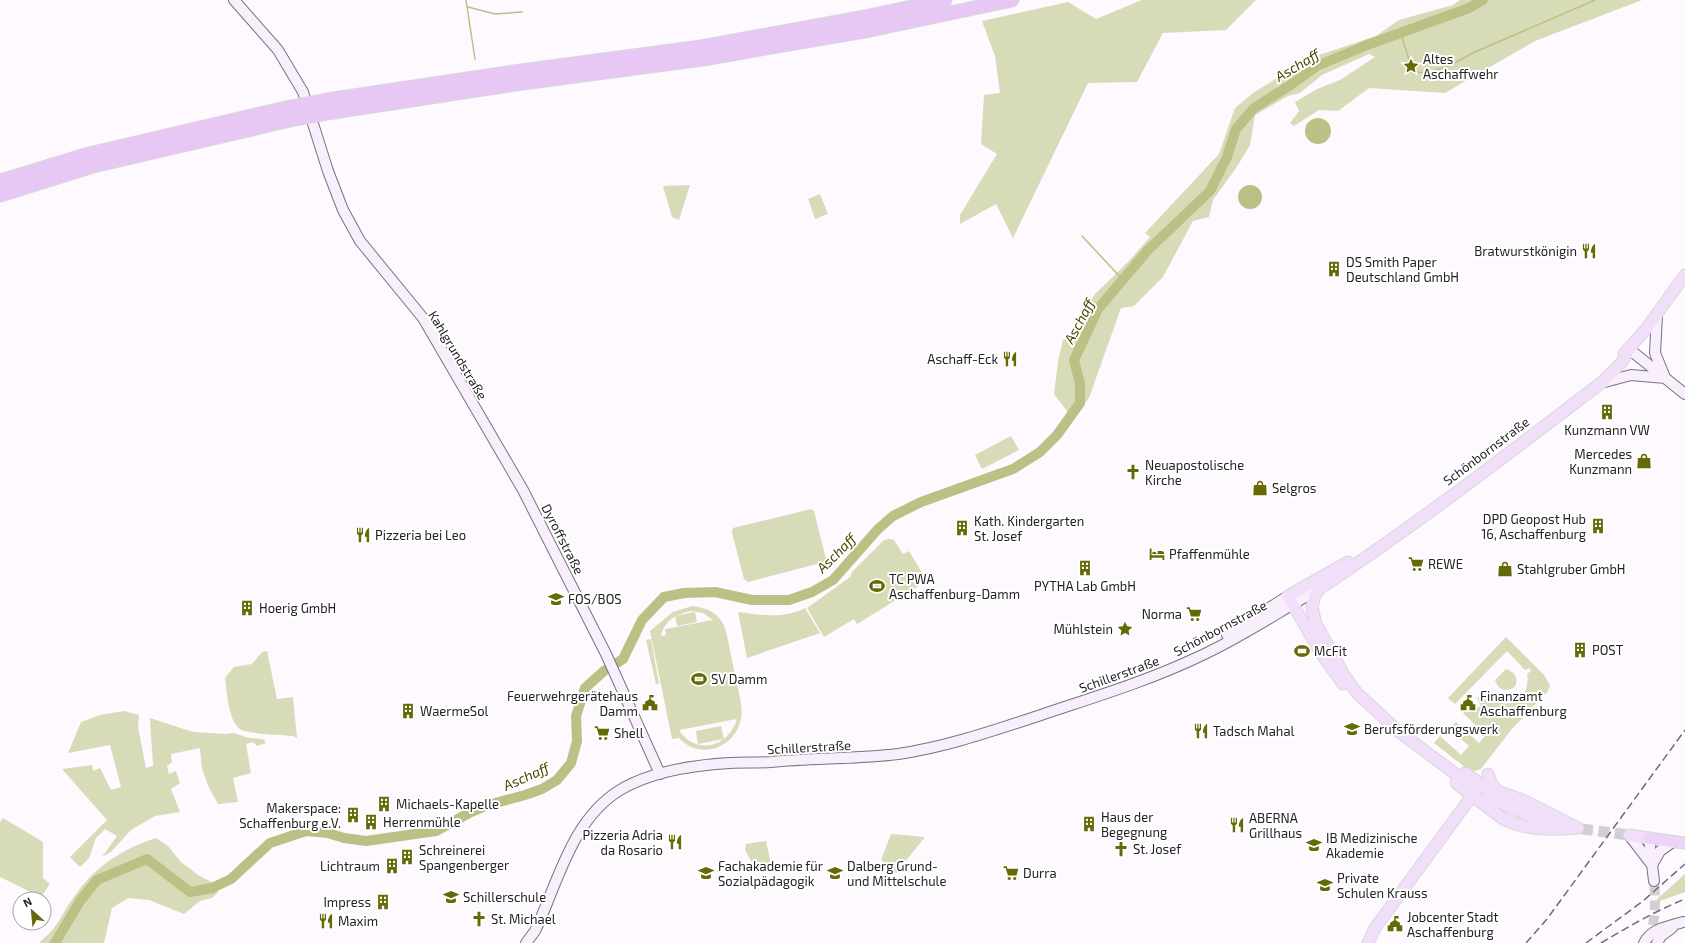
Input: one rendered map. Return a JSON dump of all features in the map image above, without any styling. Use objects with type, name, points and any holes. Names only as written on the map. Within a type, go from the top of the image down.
[{"type":"highway","points":[[0,181],[89,154],[288,114],[333,112],[522,83],[703,59],[870,30],[1012,0]]},
{"type":"highway","points":[[1,195],[93,166],[288,114],[327,100],[521,71],[701,47],[865,17],[940,1]]},
{"type":"highway","points":[[1649,838],[1680,842]]},
{"type":"main road","name":"Kahlgrundstraße","points":[[234,0],[278,50],[303,92],[338,197],[343,210],[360,241],[423,318],[523,490]]},
{"type":"main road","name":"Schönbornstraße","points":[[1556,416],[1629,349],[1657,315],[1685,275]]},
{"type":"main road","points":[[1657,315],[1655,353],[1665,378]]},
{"type":"main road","name":"Schönbornstraße","points":[[1294,598],[1319,589],[1394,538],[1460,489],[1601,383],[1622,362],[1629,349]]},
{"type":"main road","points":[[1629,349],[1685,394]]},
{"type":"main road","points":[[1601,383],[1631,375],[1665,378]]},
{"type":"main road","name":"Dyroffstraße","points":[[523,490],[616,674],[660,774]]},
{"type":"main road","name":"Schönbornstraße","points":[[1173,669],[1394,538]]},
{"type":"main road","points":[[1316,624],[1312,607],[1319,589]]},
{"type":"main road","points":[[1294,598],[1316,624],[1344,675],[1357,693],[1380,716],[1471,790]]},
{"type":"main road","points":[[1294,598],[1322,655],[1356,700],[1380,716],[1480,784],[1498,792],[1523,800],[1580,829],[1550,830],[1519,826],[1503,819],[1487,801],[1436,768],[1390,729],[1380,716]]},
{"type":"main road","name":"Schillerstraße","points":[[526,943],[535,931],[576,838],[594,811],[604,801],[635,782],[660,774],[719,764],[899,754],[991,732],[1173,669]]},
{"type":"main road","points":[[1488,774],[1491,783],[1498,792]]},
{"type":"main road","points":[[1368,943],[1375,928],[1465,806],[1471,790],[1480,784]]},
{"type":"main road","points":[[1465,806],[1487,801]]},
{"type":"main road","points":[[1629,835],[1649,838],[1654,880]]},
{"type":"main road","points":[[1629,835],[1652,865]]},
{"type":"main road","points":[[1652,865],[1660,851],[1680,842]]},
{"type":"main road","points":[[1651,941],[1655,930],[1684,922]]},
{"type":"shaded area","points":[[1142,0],[1256,0],[1226,30],[1163,33],[1137,82],[1088,83],[1013,238],[996,204],[960,224],[960,215],[997,154],[981,144],[984,95],[1000,93],[995,56],[982,21],[1068,2],[1096,19]]},
{"type":"shaded area","points":[[1460,0],[1642,0],[1535,41],[1445,93],[1369,88],[1338,111],[1319,110],[1294,126],[1290,123],[1299,111],[1295,102],[1317,89],[1340,80],[1375,57],[1369,54],[1322,75],[1300,93],[1288,96],[1255,115],[1250,145],[1238,165],[1213,200],[1209,217],[1193,221],[1163,277],[1134,306],[1121,308],[1089,398],[1073,419],[1054,394],[1058,361],[1063,340],[1073,338],[1094,295],[1129,261],[1150,237],[1145,233],[1219,154],[1235,108],[1253,93],[1310,58],[1376,36],[1399,20],[1453,5]]},
{"type":"shaded area","points":[[1318,118],[1327,122],[1331,131],[1327,140],[1318,144],[1309,140],[1305,131],[1309,122]]},
{"type":"shaded area","points":[[690,185],[679,220],[672,217],[663,186]]},
{"type":"shaded area","points":[[1245,185],[1255,185],[1262,192],[1262,202],[1255,209],[1245,209],[1238,202],[1238,192]]},
{"type":"shaded area","points":[[820,194],[828,214],[815,219],[808,199]]},
{"type":"shaded area","points":[[1011,436],[1019,450],[982,469],[975,455]]},
{"type":"shaded area","points":[[811,509],[814,511],[826,559],[825,562],[748,582],[744,579],[732,533],[733,528]]},
{"type":"shaded area","name":"TC PWA Aschaffenburg-Damm","points":[[884,540],[894,540],[903,554],[909,551],[927,581],[857,624],[854,619],[824,637],[807,608],[850,577],[852,572]]},
{"type":"shaded area","name":"SV Damm","points":[[692,606],[703,608],[717,615],[725,628],[742,713],[738,728],[732,737],[725,744],[716,748],[707,750],[697,749],[687,745],[679,738],[672,739],[650,631],[673,612]],"holes":[[[692,611],[703,613],[713,620],[665,629],[666,635],[661,636],[668,622],[676,616]],[[737,719],[733,729],[727,736],[720,742],[711,745],[694,743],[686,738],[679,730]]]},
{"type":"shaded area","points":[[805,608],[820,633],[747,658],[738,612],[780,615]]},
{"type":"shaded area","points":[[695,612],[697,622],[677,626],[675,616]]},
{"type":"shaded area","points":[[1506,637],[1544,675],[1550,685],[1548,691],[1511,730],[1481,769],[1471,772],[1434,743],[1440,736],[1461,755],[1469,746],[1450,729],[1456,722],[1479,743],[1486,735],[1463,713],[1467,709],[1469,712],[1481,706],[1477,698],[1489,692],[1495,699],[1502,703],[1508,704],[1521,698],[1527,683],[1527,674],[1531,671],[1529,668],[1525,670],[1507,651],[1455,704],[1448,698]]},
{"type":"shaded area","points":[[651,639],[659,684],[656,684],[646,640]]},
{"type":"shaded area","points":[[267,651],[277,699],[293,697],[297,738],[293,736],[244,731],[236,725],[233,719],[227,698],[225,678],[234,667],[252,664],[262,652]]},
{"type":"shaded area","points":[[1506,669],[1514,674],[1517,681],[1515,687],[1508,690],[1503,690],[1498,686],[1495,680]]},
{"type":"shaded area","points":[[124,711],[139,715],[138,727],[146,768],[153,766],[150,718],[193,732],[225,734],[234,733],[249,738],[263,739],[266,743],[257,746],[253,742],[246,744],[251,773],[233,778],[238,802],[218,804],[209,788],[202,769],[200,748],[171,754],[172,762],[167,766],[169,774],[176,771],[180,783],[171,789],[180,812],[155,816],[131,830],[111,852],[102,857],[117,836],[105,829],[96,838],[89,858],[80,867],[70,857],[107,820],[62,769],[92,765],[93,771],[100,768],[111,790],[121,787],[110,745],[68,753],[81,722],[100,715]]},
{"type":"shaded area","points":[[721,726],[724,739],[698,744],[696,731]]},
{"type":"shaded area","points":[[3,818],[43,842],[43,878],[50,884],[45,891],[29,891],[0,877],[0,822]]},
{"type":"shaded area","points":[[891,834],[925,837],[896,873],[881,860]]},
{"type":"shaded area","points":[[156,838],[168,846],[181,862],[198,875],[215,884],[218,892],[212,898],[200,901],[184,914],[149,900],[128,898],[112,908],[104,943],[39,943],[52,931],[73,898],[92,875],[112,859],[144,842]]},
{"type":"shaded area","points":[[766,841],[771,864],[756,870],[745,850],[746,844]]},
{"type":"shaded area","points":[[1685,874],[1685,892],[1657,902],[1657,899]]},
{"type":"waterway","points":[[466,0],[475,59]]},
{"type":"waterway","name":"Aschaff","points":[[55,943],[80,901],[97,880],[147,859],[190,892],[212,888],[231,879],[270,843],[306,831],[328,833],[344,838],[366,841],[436,831],[469,813],[488,805],[542,789],[557,780],[571,763],[577,741],[576,716],[585,688],[604,671],[623,659],[642,620],[664,597],[684,593],[715,592],[752,600],[789,600],[812,592],[833,580],[878,529],[893,516],[921,502],[1013,469],[1040,452],[1057,435],[1080,403],[1080,384],[1074,360],[1098,309],[1148,250],[1210,191],[1227,157],[1236,129],[1254,108],[1317,66],[1367,45],[1469,8],[1483,0]]},
{"type":"waterway","points":[[1401,34],[1411,66],[1417,72],[1428,73],[1451,65],[1475,52],[1595,0]]},
{"type":"waterway","points":[[468,7],[495,14],[522,12]]},
{"type":"waterway","points":[[1082,236],[1123,280]]},
{"type":"tunnel","points":[[1582,829],[1629,835]]},
{"type":"tunnel","points":[[1650,940],[1655,910],[1654,881]]},
{"type":"railway","points":[[1526,943],[1547,919],[1685,730]]},
{"type":"railway","points":[[1586,943],[1643,901],[1685,864]]},
{"type":"railway","points":[[1601,943],[1652,914],[1685,899]]},
{"type":"place","name":"Altes Aschaffwehr","points":[[1411,66]]},
{"type":"place","name":"Bratwurstkönigin","points":[[1589,251]]},
{"type":"place","name":"DS Smith Paper Deutschland GmbH","points":[[1334,269]]},
{"type":"place","name":"Aschaff-Eck","points":[[1010,359]]},
{"type":"place","name":"Kunzmann VW","points":[[1607,412]]},
{"type":"place","name":"Mercedes Kunzmann","points":[[1644,461]]},
{"type":"place","name":"Neuapostolische Kirche","points":[[1133,472]]},
{"type":"place","name":"Selgros","points":[[1260,488]]},
{"type":"place","name":"DPD Geopost Hub 16, Aschaffenburg","points":[[1598,526]]},
{"type":"place","name":"Kath. Kindergarten St. Josef","points":[[962,528]]},
{"type":"place","name":"Pizzeria bei Leo","points":[[363,535]]},
{"type":"place","name":"Pfaffenmühle","points":[[1157,554]]},
{"type":"place","name":"REWE","points":[[1416,564]]},
{"type":"place","name":"PYTHA Lab GmbH","points":[[1085,568]]},
{"type":"place","name":"Stahlgruber GmbH","points":[[1505,569]]},
{"type":"place","name":"TC PWA Aschaffenburg-Damm","points":[[877,586]]},
{"type":"place","name":"FOS/BOS","points":[[556,599]]},
{"type":"place","name":"Hoerig GmbH","points":[[247,608]]},
{"type":"place","name":"Norma","points":[[1194,614]]},
{"type":"place","name":"Mühlstein","points":[[1125,629]]},
{"type":"place","name":"POST","points":[[1580,650]]},
{"type":"place","name":"McFit","points":[[1302,651]]},
{"type":"place","name":"SV Damm","points":[[699,679]]},
{"type":"place","name":"Feuerwehrgerätehaus Damm","points":[[650,703]]},
{"type":"place","name":"Finanzamt Aschaffenburg","points":[[1468,703]]},
{"type":"place","name":"WaermeSol","points":[[408,711]]},
{"type":"place","name":"Berufsförderungswerk","points":[[1352,729]]},
{"type":"place","name":"Tadsch Mahal","points":[[1201,731]]},
{"type":"place","name":"Shell","points":[[602,733]]},
{"type":"place","name":"Michaels-Kapelle","points":[[384,804]]},
{"type":"place","name":"Makerspace: Schaffenburg e.V.","points":[[353,815]]},
{"type":"place","name":"Herrenmühle","points":[[371,822]]},
{"type":"place","name":"Haus der Begegnung","points":[[1089,824]]},
{"type":"place","name":"ABERNA Grillhaus","points":[[1237,825]]},
{"type":"place","name":"Pizzeria Adria da Rosario","points":[[675,842]]},
{"type":"place","name":"IB Medizinische Akademie","points":[[1314,845]]},
{"type":"place","name":"St. Josef","points":[[1121,849]]},
{"type":"place","name":"Schreinerei Spangenberger","points":[[407,857]]},
{"type":"place","name":"Lichtraum","points":[[392,866]]},
{"type":"place","name":"Fachakademie für Sozialpädagogik","points":[[706,873]]},
{"type":"place","name":"Dalberg Grund- und Mittelschule","points":[[835,873]]},
{"type":"place","name":"Durra","points":[[1011,873]]},
{"type":"place","name":"Private Schulen Krauss","points":[[1325,885]]},
{"type":"place","name":"Schillerschule","points":[[451,897]]},
{"type":"place","name":"Impress","points":[[383,902]]},
{"type":"place","name":"St. Michael","points":[[479,919]]},
{"type":"place","name":"Maxim","points":[[326,921]]},
{"type":"place","name":"Jobcenter Stadt Aschaffenburg","points":[[1395,924]]}]
